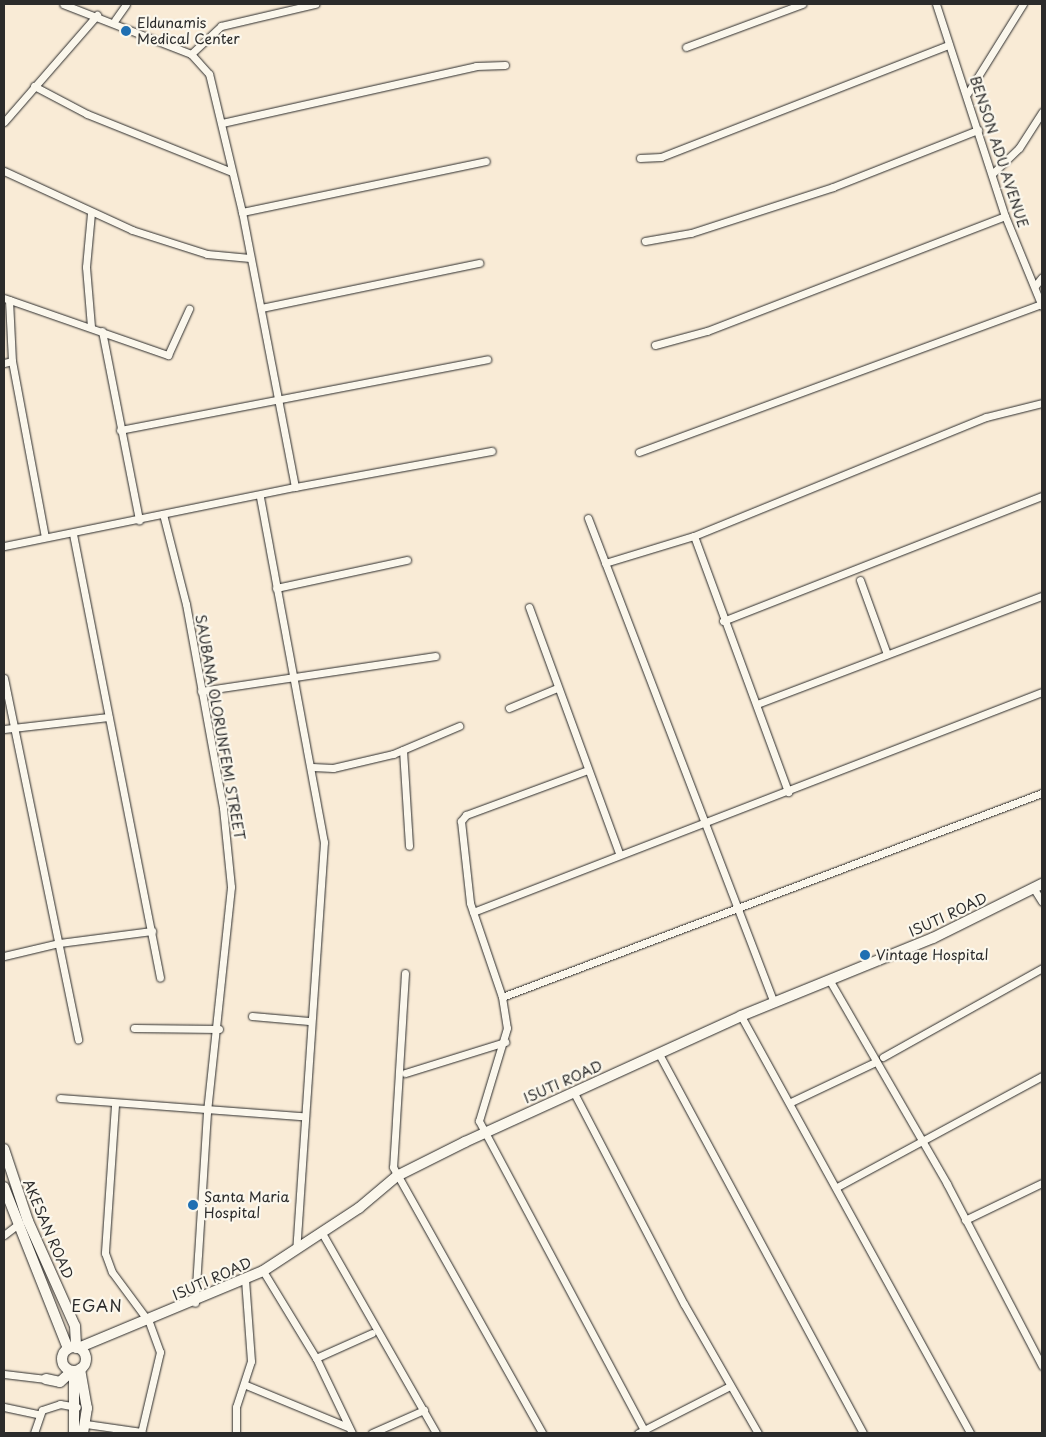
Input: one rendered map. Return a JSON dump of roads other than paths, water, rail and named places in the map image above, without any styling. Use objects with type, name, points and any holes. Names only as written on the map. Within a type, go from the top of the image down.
[{"type":"street","points":[[63,4],[115,20],[191,54],[209,74],[242,212],[295,487]]},
{"type":"street","points":[[115,20],[126,4]]},
{"type":"street","points":[[191,54],[216,28],[292,6],[315,4]]},
{"type":"street","points":[[686,47],[802,4]]},
{"type":"street","name":"BENSON ADU AVENUE","points":[[936,4],[993,173],[1005,216],[1042,305]]},
{"type":"street","points":[[967,94],[1023,4]]},
{"type":"street","points":[[4,122],[97,15]]},
{"type":"street","points":[[640,158],[661,156],[949,45]]},
{"type":"street","points":[[222,123],[476,66],[505,65]]},
{"type":"street","points":[[34,86],[87,114],[232,172]]},
{"type":"street","points":[[993,173],[1019,148],[1042,112]]},
{"type":"street","points":[[645,241],[691,233],[824,190],[978,130]]},
{"type":"street","points":[[242,212],[486,161]]},
{"type":"street","points":[[4,171],[91,213],[189,249],[250,258]]},
{"type":"street","points":[[91,213],[86,267],[91,327]]},
{"type":"street","points":[[655,344],[707,331],[1005,216]]},
{"type":"street","points":[[261,308],[480,263]]},
{"type":"street","points":[[1035,286],[1042,277]]},
{"type":"street","points":[[45,537],[12,361],[6,299],[91,327],[168,356],[189,309]]},
{"type":"street","points":[[639,452],[1042,305]]},
{"type":"street","points":[[102,331],[139,520]]},
{"type":"street","points":[[120,430],[487,359]]},
{"type":"street","points":[[4,363],[12,361]]},
{"type":"street","points":[[605,563],[694,536],[986,417],[1042,403]]},
{"type":"street","points":[[4,546],[45,537],[72,534],[163,514],[260,497],[295,487],[492,451]]},
{"type":"street","points":[[723,621],[1042,496]]},
{"type":"street","points":[[260,497],[312,767],[324,842],[302,1116],[296,1249]]},
{"type":"street","name":"SAUBANA OLORUNFEMI STREET","points":[[163,514],[202,691],[228,836],[231,887],[225,909],[219,1029],[207,1112],[195,1303]]},
{"type":"street","points":[[588,518],[703,825],[774,1003]]},
{"type":"street","points":[[72,534],[160,978]]},
{"type":"street","points":[[694,536],[723,621],[757,704],[788,792]]},
{"type":"street","points":[[276,588],[407,560]]},
{"type":"street","points":[[860,580],[887,654]]},
{"type":"street","points":[[757,704],[1042,596]]},
{"type":"street","points":[[529,607],[585,771],[618,853]]},
{"type":"street","points":[[202,691],[434,656]]},
{"type":"street","points":[[4,678],[78,1040]]},
{"type":"street","points":[[509,708],[557,688]]},
{"type":"street","points":[[473,912],[618,853],[703,825],[1042,692]]},
{"type":"street","points":[[4,729],[108,717]]},
{"type":"street","points":[[312,767],[333,768],[403,750],[459,726]]},
{"type":"street","points":[[403,750],[409,846]]},
{"type":"street","points":[[585,771],[466,815],[461,821],[473,912],[502,997],[505,1042],[480,1112],[483,1134],[641,1432],[730,1386]]},
{"type":"street","points":[[502,997],[738,910],[1042,793]]},
{"type":"street","points":[[1038,887],[1042,902]]},
{"type":"street","name":"ISUTI ROAD","points":[[77,1350],[195,1303],[263,1271],[322,1234],[397,1176],[483,1134],[573,1091],[741,1016],[830,981],[1038,887]]},
{"type":"street","points":[[4,956],[58,943],[152,931]]},
{"type":"street","points":[[882,1058],[1042,968]]},
{"type":"street","points":[[405,972],[392,1160],[397,1176],[542,1433]]},
{"type":"street","points":[[830,981],[874,1063],[965,1220],[1042,1366]]},
{"type":"street","points":[[252,1016],[309,1022]]},
{"type":"street","points":[[741,1016],[791,1102],[970,1433]]},
{"type":"street","points":[[134,1028],[219,1029]]},
{"type":"street","points":[[405,1073],[505,1042]]},
{"type":"street","points":[[659,1054],[863,1433]]},
{"type":"street","points":[[791,1102],[874,1063]]},
{"type":"street","points":[[836,1187],[920,1140],[1042,1076]]},
{"type":"street","points":[[573,1091],[730,1386],[758,1433]]},
{"type":"street","points":[[60,1098],[115,1105],[207,1112],[302,1116]]},
{"type":"street","points":[[77,1350],[63,1356],[73,1370],[80,1386],[85,1429],[141,1433],[160,1352],[149,1322],[112,1272],[105,1253],[115,1105]]},
{"type":"street","name":"AKESAN ROAD","points":[[4,1149],[28,1221],[75,1326],[77,1350]]},
{"type":"street","points":[[965,1220],[1042,1183]]},
{"type":"street","name":"AKESAN ROAD","points":[[4,1187],[17,1225],[64,1332],[77,1350]]},
{"type":"street","points":[[4,1235],[17,1225]]},
{"type":"street","points":[[322,1234],[436,1433]]},
{"type":"street","points":[[263,1271],[316,1358],[350,1430]]},
{"type":"street","points":[[236,1433],[236,1407],[246,1385],[251,1342],[245,1279]]},
{"type":"street","points":[[64,1332],[75,1326]]},
{"type":"street","points":[[316,1358],[372,1333]]},
{"type":"street","points":[[4,1374],[60,1382],[73,1370],[77,1350]]},
{"type":"street","points":[[246,1385],[350,1430]]},
{"type":"street","points":[[74,1433],[80,1386]]},
{"type":"street","points":[[4,1407],[38,1414],[60,1404],[77,1407]]},
{"type":"street","points":[[372,1433],[424,1410]]},
{"type":"street","points":[[34,1433],[38,1414]]},
{"type":"place","name":"Eldunamis Medical Center","points":[[126,31]]},
{"type":"place","name":"Vintage Hospital","points":[[865,955]]},
{"type":"place","name":"Santa Maria Hospital","points":[[193,1205]]},
{"type":"district","name":"EGAN","points":[[97,1305]]}]
